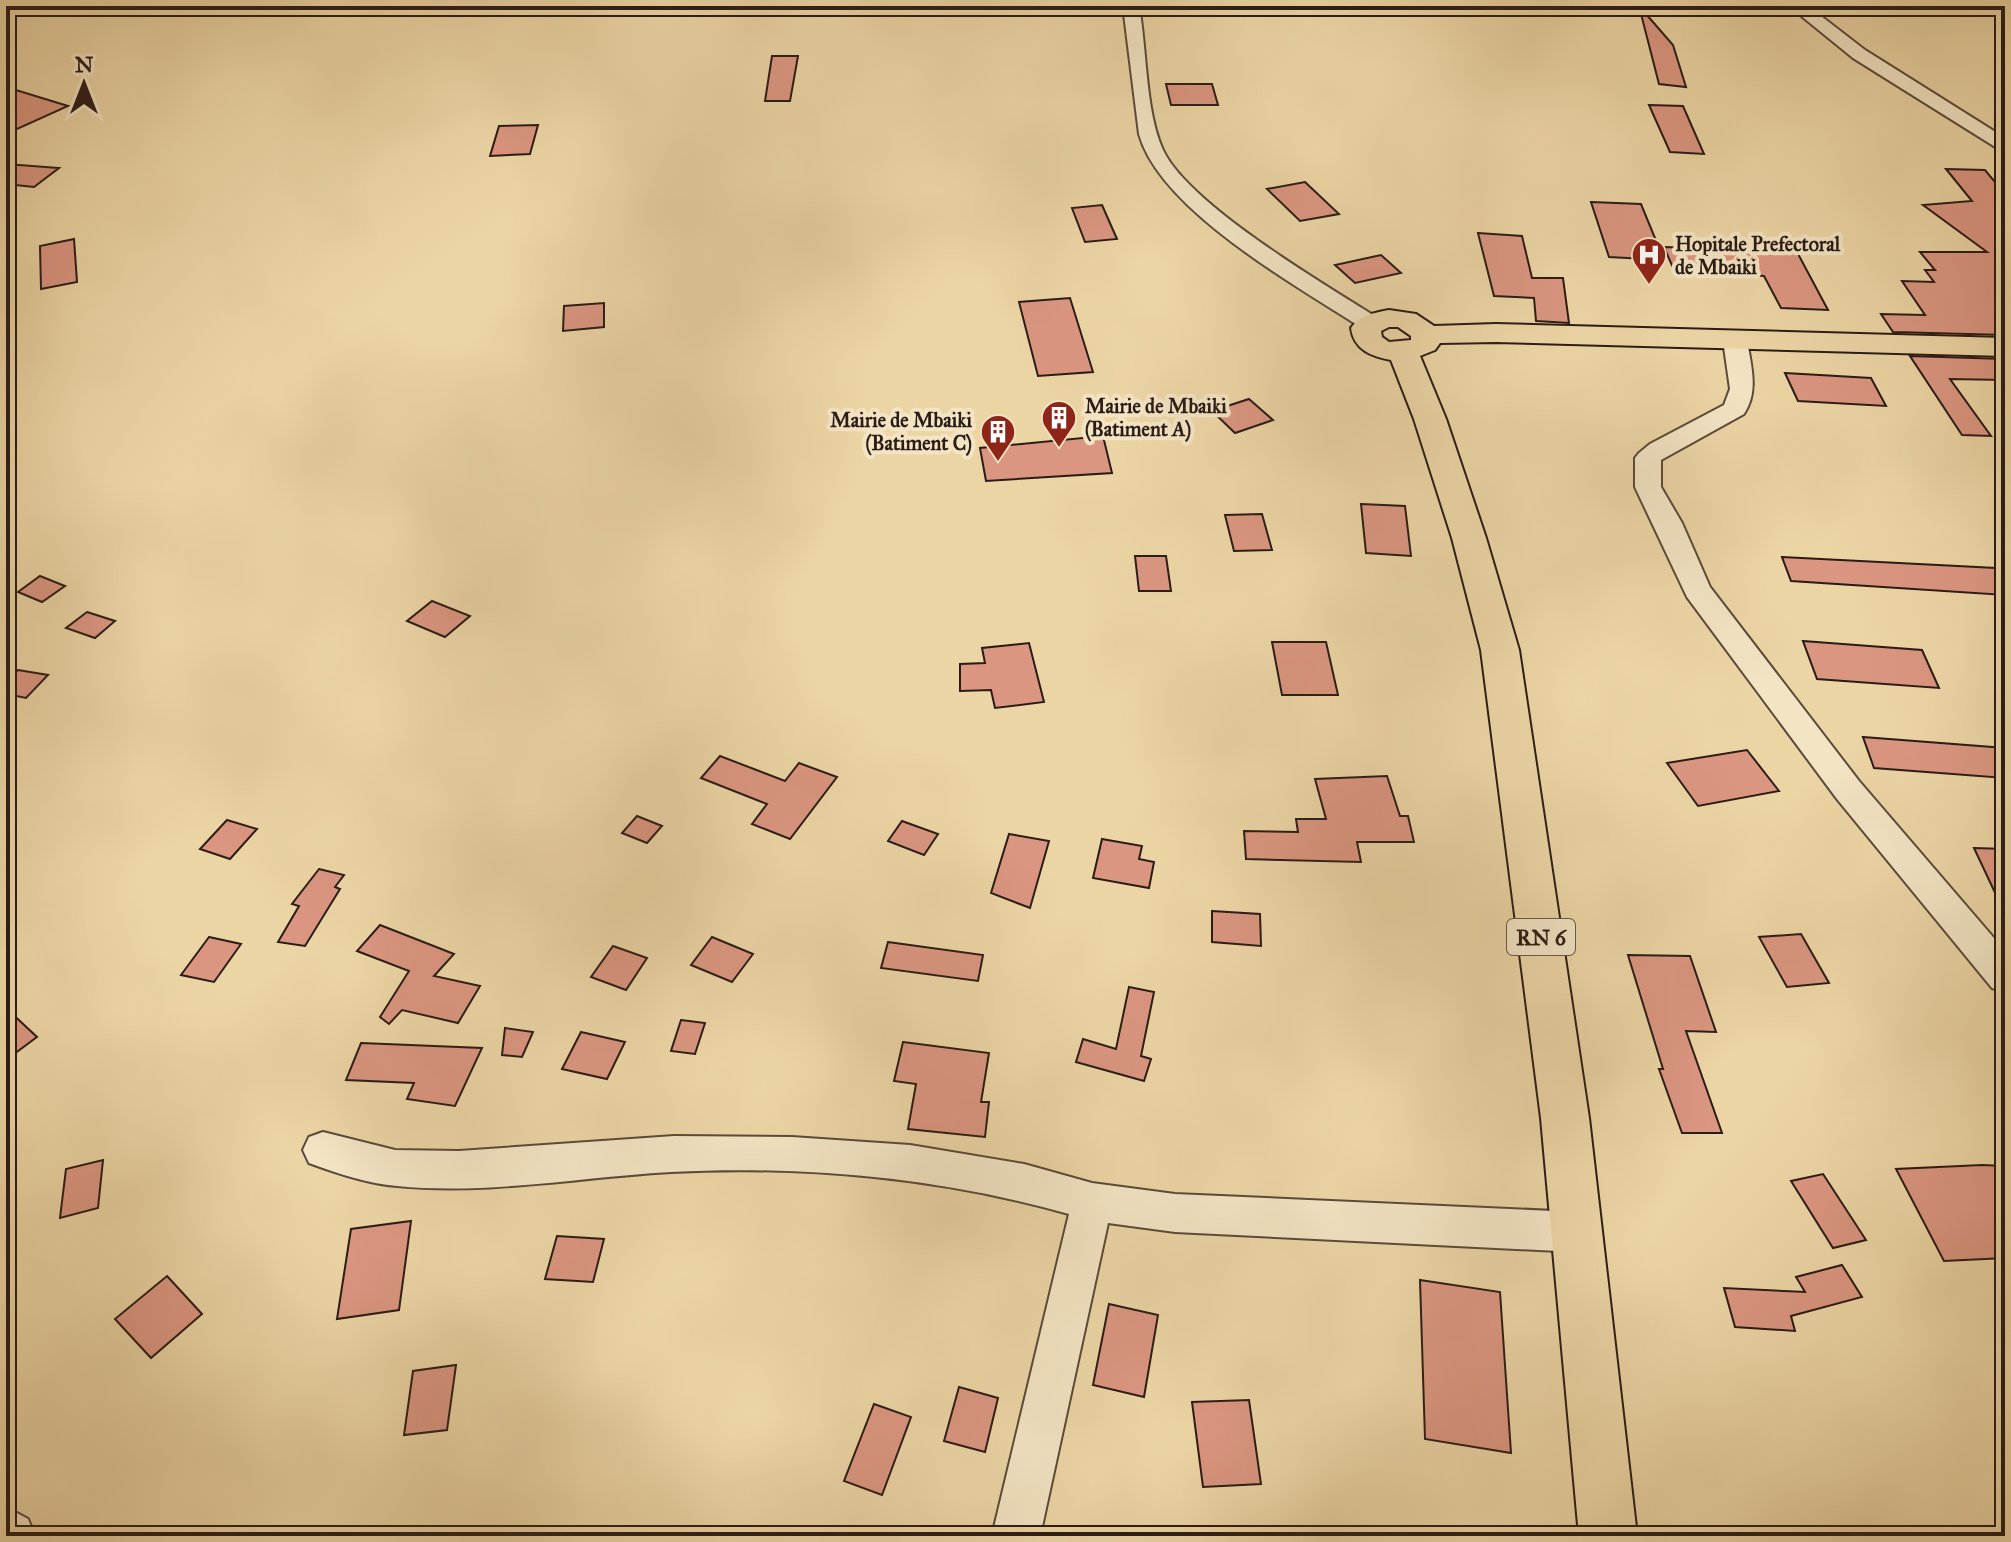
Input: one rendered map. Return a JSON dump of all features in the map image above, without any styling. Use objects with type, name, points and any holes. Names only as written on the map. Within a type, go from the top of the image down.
[{"type":"main road","points":[[1370,323],[1397,319],[1416,325],[1415,343],[1510,334],[2005,347]]},
{"type":"main road","name":"RN 6","points":[[1415,343],[1454,493],[1500,650],[1563,1102],[1608,1536]]},
{"type":"street","points":[[1131,6],[1146,125],[1154,154],[1170,176],[1243,237],[1370,323]]},
{"type":"street","points":[[1797,6],[1859,54],[2005,147]]},
{"type":"street","points":[[1735,340],[1742,389],[1735,409],[1680,437],[1648,458],[1648,487],[1697,590],[1719,622],[1848,790],[2005,977]]},
{"type":"street","points":[[323,1150],[395,1168],[474,1168],[674,1154],[792,1155],[910,1163],[1024,1183],[1092,1202],[1175,1213],[1577,1232]]},
{"type":"street","points":[[1016,1536],[1092,1202]]},
{"type":"street","points":[[6,1531],[11,1536]]},
{"type":"building","points":[[1639,6],[1673,45],[1686,87],[1659,84]]},
{"type":"building","points":[[772,56],[798,56],[790,101],[765,101]]},
{"type":"building","points":[[1166,84],[1212,84],[1218,105],[1171,105]]},
{"type":"building","points":[[6,87],[68,106],[6,134]]},
{"type":"building","points":[[1649,105],[1683,106],[1704,154],[1670,152]]},
{"type":"building","points":[[538,125],[530,154],[490,156],[499,126]]},
{"type":"building","points":[[6,164],[59,168],[34,187],[6,184]]},
{"type":"building","points":[[1946,169],[1985,170],[2005,194],[2005,335],[1893,332],[1881,314],[1925,315],[1902,281],[1934,282],[1925,270],[1935,270],[1920,252],[1987,252],[1923,205],[1972,201]]},
{"type":"building","points":[[1305,182],[1339,214],[1300,221],[1267,189]]},
{"type":"building","points":[[1591,202],[1641,204],[1664,260],[1609,257]]},
{"type":"building","points":[[1102,205],[1117,239],[1085,242],[1072,208]]},
{"type":"building","points":[[1478,233],[1522,236],[1532,278],[1563,278],[1569,323],[1536,321],[1534,298],[1494,296]]},
{"type":"building","points":[[74,239],[77,282],[41,289],[40,246]]},
{"type":"building","points":[[1664,247],[1797,252],[1828,310],[1781,308],[1764,276],[1674,270]]},
{"type":"building","points":[[1381,255],[1401,273],[1355,283],[1335,265]]},
{"type":"building","points":[[1070,298],[1093,372],[1038,376],[1019,302]]},
{"type":"building","points":[[604,303],[604,327],[563,331],[564,306]]},
{"type":"building","points":[[1910,356],[2005,359],[2005,380],[1950,379],[1991,436],[1962,435]]},
{"type":"building","points":[[1785,373],[1871,378],[1886,406],[1798,401]]},
{"type":"building","points":[[1249,399],[1273,420],[1235,433],[1212,411]]},
{"type":"building","points":[[1103,436],[1112,473],[986,481],[980,448]]},
{"type":"building","points":[[1361,504],[1405,506],[1411,556],[1366,553]]},
{"type":"building","points":[[1262,514],[1272,550],[1234,551],[1225,515]]},
{"type":"building","points":[[1135,556],[1166,556],[1171,591],[1139,591]]},
{"type":"building","points":[[1782,557],[1996,568],[2005,585],[2005,595],[1791,581]]},
{"type":"building","points":[[40,576],[65,586],[42,602],[18,592]]},
{"type":"building","points":[[432,601],[470,616],[445,637],[407,621]]},
{"type":"building","points":[[87,612],[115,621],[95,638],[66,628]]},
{"type":"building","points":[[1803,641],[1922,650],[1939,688],[1817,679]]},
{"type":"building","points":[[1272,642],[1326,642],[1338,695],[1282,695]]},
{"type":"building","points":[[1029,643],[1044,702],[995,708],[991,690],[960,691],[960,664],[985,663],[982,648]]},
{"type":"building","points":[[18,670],[48,675],[26,698],[6,694],[6,682]]},
{"type":"building","points":[[1863,737],[2005,748],[2005,778],[1874,768]]},
{"type":"building","points":[[1747,750],[1779,791],[1698,806],[1667,763]]},
{"type":"building","points":[[720,756],[785,781],[799,763],[837,777],[790,839],[752,824],[767,804],[701,778]]},
{"type":"building","points":[[1387,776],[1400,816],[1408,816],[1414,842],[1357,842],[1361,862],[1246,859],[1244,831],[1298,832],[1296,819],[1326,819],[1315,779]]},
{"type":"building","points":[[637,816],[662,826],[647,843],[622,833]]},
{"type":"building","points":[[227,820],[257,829],[230,859],[200,849]]},
{"type":"building","points":[[902,821],[938,834],[924,855],[888,841]]},
{"type":"building","points":[[1009,834],[1049,841],[1030,908],[991,893]]},
{"type":"building","points":[[1102,839],[1142,846],[1139,859],[1154,862],[1149,888],[1093,878]]},
{"type":"building","points":[[1974,848],[2005,849],[2005,914]]},
{"type":"building","points":[[319,869],[344,875],[335,887],[340,889],[305,946],[278,942],[299,906],[292,904]]},
{"type":"building","points":[[1212,911],[1260,914],[1261,946],[1212,942]]},
{"type":"building","points":[[380,925],[454,954],[434,976],[480,986],[458,1023],[402,1010],[389,1024],[380,1017],[409,971],[357,951]]},
{"type":"building","points":[[1801,934],[1829,983],[1787,987],[1759,937]]},
{"type":"building","points":[[209,937],[241,944],[214,982],[181,975]]},
{"type":"building","points":[[712,937],[753,954],[732,982],[691,965]]},
{"type":"building","points":[[888,942],[983,955],[978,981],[881,968]]},
{"type":"building","points":[[613,946],[647,958],[626,990],[591,977]]},
{"type":"building","points":[[1628,955],[1690,956],[1716,1032],[1686,1031],[1722,1133],[1682,1133],[1659,1069],[1663,1069]]},
{"type":"building","points":[[1129,987],[1154,992],[1141,1056],[1151,1059],[1144,1081],[1076,1062],[1083,1039],[1116,1049]]},
{"type":"building","points":[[6,1008],[37,1037],[6,1060]]},
{"type":"building","points":[[681,1020],[705,1023],[695,1054],[671,1051]]},
{"type":"building","points":[[505,1028],[533,1032],[522,1057],[502,1055]]},
{"type":"building","points":[[581,1032],[625,1042],[607,1079],[562,1069]]},
{"type":"building","points":[[903,1042],[989,1053],[981,1102],[989,1102],[985,1137],[908,1129],[916,1084],[894,1081]]},
{"type":"building","points":[[361,1043],[482,1048],[455,1106],[407,1099],[414,1083],[346,1080]]},
{"type":"building","points":[[103,1160],[98,1208],[60,1218],[66,1169]]},
{"type":"building","points":[[2005,1166],[2005,1258],[1944,1261],[1896,1169]]},
{"type":"building","points":[[1823,1174],[1866,1240],[1833,1248],[1791,1181]]},
{"type":"building","points":[[411,1221],[399,1310],[337,1319],[351,1229]]},
{"type":"building","points":[[557,1236],[604,1239],[593,1282],[545,1279]]},
{"type":"building","points":[[1842,1265],[1862,1297],[1791,1316],[1795,1331],[1735,1327],[1724,1288],[1805,1292],[1796,1277]]},
{"type":"building","points":[[167,1276],[202,1314],[151,1358],[115,1319]]},
{"type":"building","points":[[1420,1280],[1500,1292],[1511,1453],[1425,1439]]},
{"type":"building","points":[[1109,1304],[1158,1315],[1144,1397],[1093,1385]]},
{"type":"building","points":[[456,1365],[447,1430],[404,1435],[413,1371]]},
{"type":"building","points":[[959,1387],[998,1398],[985,1452],[944,1441]]},
{"type":"building","points":[[1249,1400],[1261,1484],[1203,1487],[1192,1402]]},
{"type":"building","points":[[874,1404],[911,1417],[882,1495],[844,1481]]},
{"type":"place","name":"Hopitale Prefectoral de Mbaiki","points":[[1649,286]]},
{"type":"place","name":"Mairie de Mbaiki (Batiment A)","points":[[1059,449]]},
{"type":"place","name":"Mairie de Mbaiki (Batiment C)","points":[[998,463]]}]
